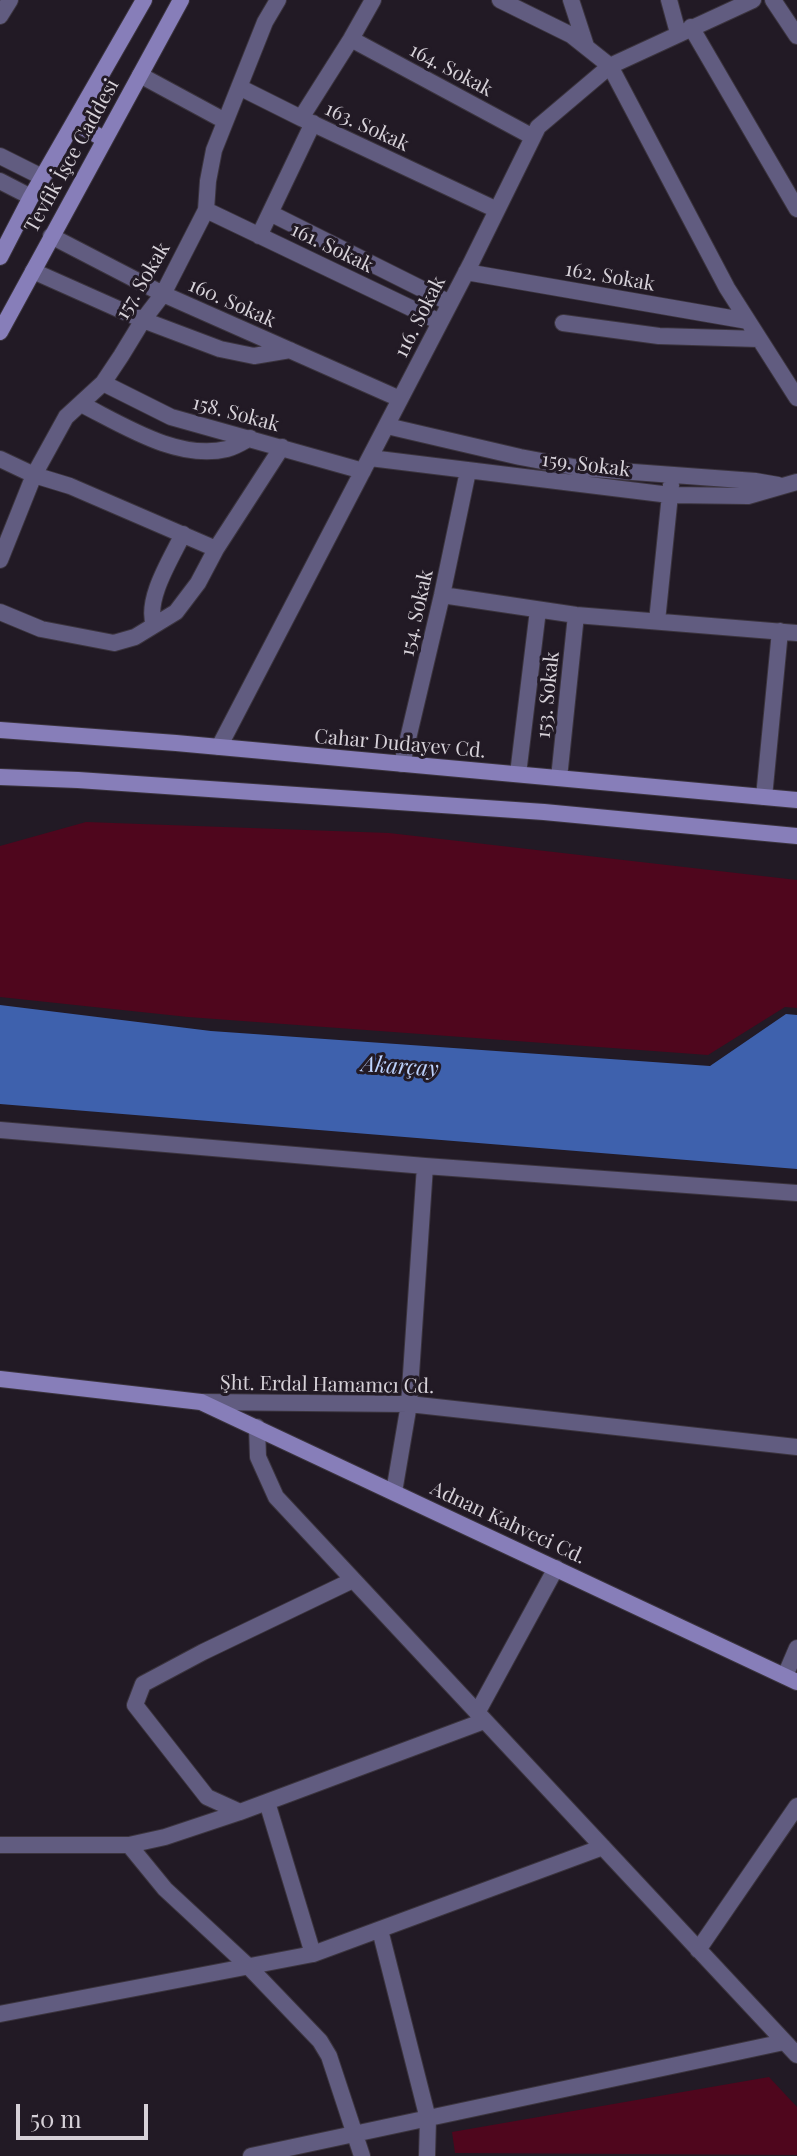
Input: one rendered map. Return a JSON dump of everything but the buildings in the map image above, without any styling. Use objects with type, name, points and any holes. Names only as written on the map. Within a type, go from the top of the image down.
[{"type":"main road","name":"Tevfik İşce Caddesi","points":[[0,257],[144,0]]},
{"type":"main road","name":"Tevfik İşce Caddesi","points":[[0,332],[181,0]]},
{"type":"main road","points":[[75,123],[104,139]]},
{"type":"main road","name":"Cahar Dudayev Cd.","points":[[0,730],[797,800]]},
{"type":"main road","points":[[0,777],[544,812],[797,836]]},
{"type":"main road","name":"Şht. Erdal Hamamcı Cd.","points":[[0,1379],[201,1402]]},
{"type":"main road","name":"Adnan Kahveci Cd.","points":[[201,1402],[791,1679]]},
{"type":"street","points":[[0,16],[10,0]]},
{"type":"street","name":"157. Sokak","points":[[0,560],[34,475],[66,417],[103,383],[163,294],[206,210],[214,150],[265,22],[278,0]]},
{"type":"street","name":"163. Sokak","points":[[373,0],[307,120],[497,210]]},
{"type":"street","points":[[500,0],[571,35],[610,66],[727,288],[797,398]]},
{"type":"street","points":[[571,0],[587,47]]},
{"type":"street","points":[[669,0],[797,209]]},
{"type":"street","name":"116. Sokak","points":[[219,747],[387,426],[538,127],[610,66],[753,0]]},
{"type":"street","points":[[773,0],[797,36]]},
{"type":"street","name":"164. Sokak","points":[[351,39],[533,137]]},
{"type":"street","points":[[140,75],[225,121]]},
{"type":"street","points":[[239,87],[307,120],[259,236]]},
{"type":"street","points":[[0,156],[44,178]]},
{"type":"street","points":[[0,181],[31,197]]},
{"type":"street","name":"161. Sokak","points":[[206,210],[440,322]]},
{"type":"street","points":[[270,213],[450,303]]},
{"type":"street","name":"160. Sokak","points":[[51,236],[163,294],[400,399]]},
{"type":"street","points":[[33,271],[143,320],[220,349],[254,356],[291,350]]},
{"type":"street","name":"162. Sokak","points":[[466,272],[748,321]]},
{"type":"street","points":[[563,323],[659,336],[759,339]]},
{"type":"street","name":"158. Sokak","points":[[103,383],[171,417],[282,447],[366,464]]},
{"type":"street","points":[[81,404],[142,435],[178,447],[227,449],[250,438]]},
{"type":"street","points":[[387,426],[579,468],[790,484]]},
{"type":"street","points":[[0,612],[41,629],[114,643],[135,637],[176,612],[198,583],[216,549],[282,447]]},
{"type":"street","points":[[0,459],[216,549]]},
{"type":"street","name":"159. Sokak","points":[[366,464],[468,471],[670,495],[748,496],[790,484]]},
{"type":"street","name":"154. Sokak","points":[[402,764],[468,471]]},
{"type":"street","points":[[657,621],[673,476]]},
{"type":"street","points":[[154,625],[152,600],[183,534]]},
{"type":"street","points":[[442,595],[576,615],[788,632],[764,797]]},
{"type":"street","points":[[518,774],[538,610]]},
{"type":"street","name":"153. Sokak","points":[[559,778],[576,615]]},
{"type":"street","points":[[0,1130],[797,1193]]},
{"type":"street","points":[[394,1492],[409,1404],[425,1166]]},
{"type":"street","name":"Şht. Erdal Hamamcı Cd.","points":[[201,1402],[409,1404],[797,1447]]},
{"type":"street","points":[[257,1427],[258,1457],[276,1497],[797,2055]]},
{"type":"street","points":[[0,1845],[129,1845],[165,1837],[267,1802],[480,1717],[556,1568]]},
{"type":"street","points":[[240,1812],[207,1797],[135,1705],[143,1684],[353,1580]]},
{"type":"street","points":[[791,1679],[797,1648]]},
{"type":"street","points":[[267,1802],[313,1954]]},
{"type":"street","points":[[698,1950],[797,1806]]},
{"type":"street","points":[[129,1845],[165,1889],[248,1966],[320,2041],[329,2056],[362,2156]]},
{"type":"street","points":[[0,2014],[313,1954],[603,1847]]},
{"type":"street","points":[[380,1930],[428,2119],[427,2156]]},
{"type":"street","points":[[251,2156],[784,2042]]},
{"type":"shaded area","points":[[86,822],[389,833],[797,880],[797,1008],[785,1007],[708,1055],[188,1017],[0,997],[0,846]]},
{"type":"shaded area","points":[[769,2077],[797,2107],[797,2155],[455,2153],[452,2132]]},
{"type":"water","name":"Akarçay","points":[[0,1005],[211,1031],[710,1066],[786,1014],[797,1015],[797,1169],[0,1104]]}]
